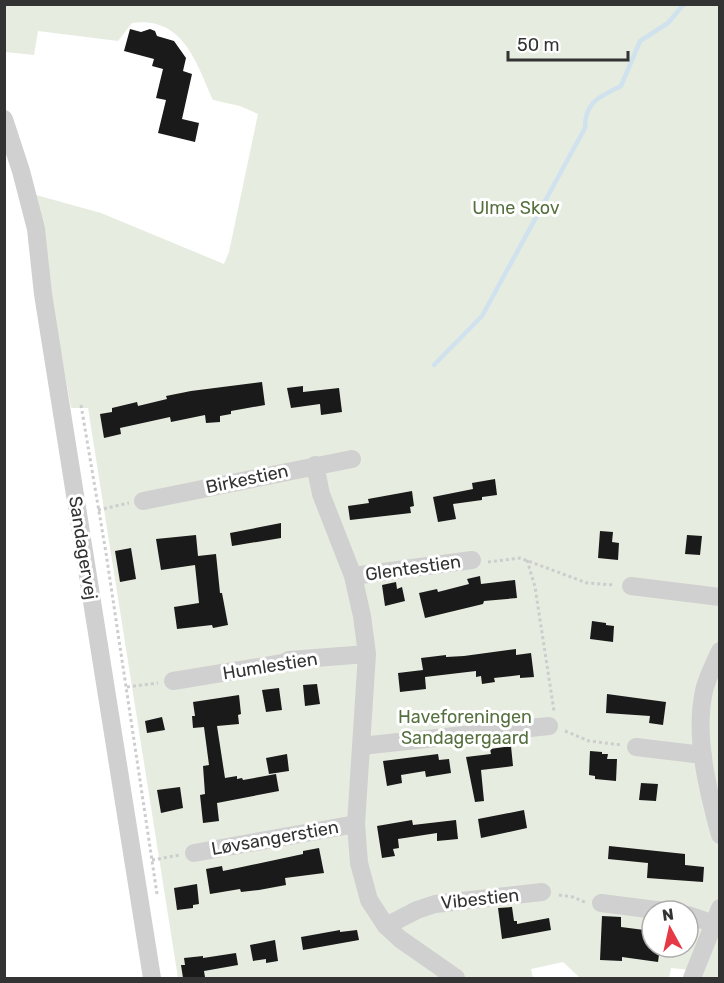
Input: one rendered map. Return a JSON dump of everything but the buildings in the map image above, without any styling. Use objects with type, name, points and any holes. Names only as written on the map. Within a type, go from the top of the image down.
[{"type":"street","name":"Sandagervej","points":[[4,120],[21,171],[36,229],[45,305],[152,978]]},
{"type":"street","name":"Birkestien","points":[[143,501],[352,459]]},
{"type":"street","points":[[315,465],[321,494],[353,576],[363,616],[366,654],[356,824],[359,863],[369,900],[386,926],[400,939],[429,962],[456,978]]},
{"type":"street","name":"Glentestien","points":[[353,576],[472,560]]},
{"type":"street","points":[[631,586],[720,597]]},
{"type":"street","points":[[720,651],[704,691],[711,730],[703,755],[708,788],[720,835]]},
{"type":"street","name":"Humlestien","points":[[173,681],[290,660],[366,654]]},
{"type":"street","points":[[361,746],[553,726]]},
{"type":"street","points":[[636,747],[703,755]]},
{"type":"street","name":"Løvsangerstien","points":[[194,853],[356,824]]},
{"type":"street","name":"Vibestien","points":[[386,926],[417,910],[435,904],[542,892]]},
{"type":"street","points":[[601,903],[640,908]]},
{"type":"street","points":[[692,978],[717,916],[700,915]]},
{"type":"street","points":[[421,978],[429,962]]},
{"type":"path","points":[[81,405],[127,687],[159,903]]},
{"type":"path","points":[[98,510],[143,501]]},
{"type":"path","points":[[472,560],[473,564],[520,558],[587,583],[631,586]]},
{"type":"path","points":[[527,560],[535,587],[553,726],[589,741],[636,747]]},
{"type":"path","points":[[127,687],[173,681]]},
{"type":"path","points":[[152,860],[194,853]]},
{"type":"path","points":[[542,892],[573,897],[586,903],[601,903]]},
{"type":"green space","points":[[4,5],[719,5],[719,978],[700,978],[702,971],[671,968],[669,978],[580,978],[563,962],[531,969],[533,978],[178,978],[88,408],[71,408],[44,258],[36,195],[101,213],[224,264],[229,252],[258,114],[240,106],[213,100],[193,57],[176,34],[164,27],[149,23],[132,23],[118,41],[38,31],[34,55],[5,52]]},
{"type":"waterway","points":[[434,365],[482,316],[585,128],[591,106],[600,97],[621,86],[640,41],[668,23],[684,4]]},
{"type":"park label","name":"Ulme Skov","points":[[516,208]]},
{"type":"park label","name":"Haveforeningen Sandagergaard","points":[[465,727]]}]
